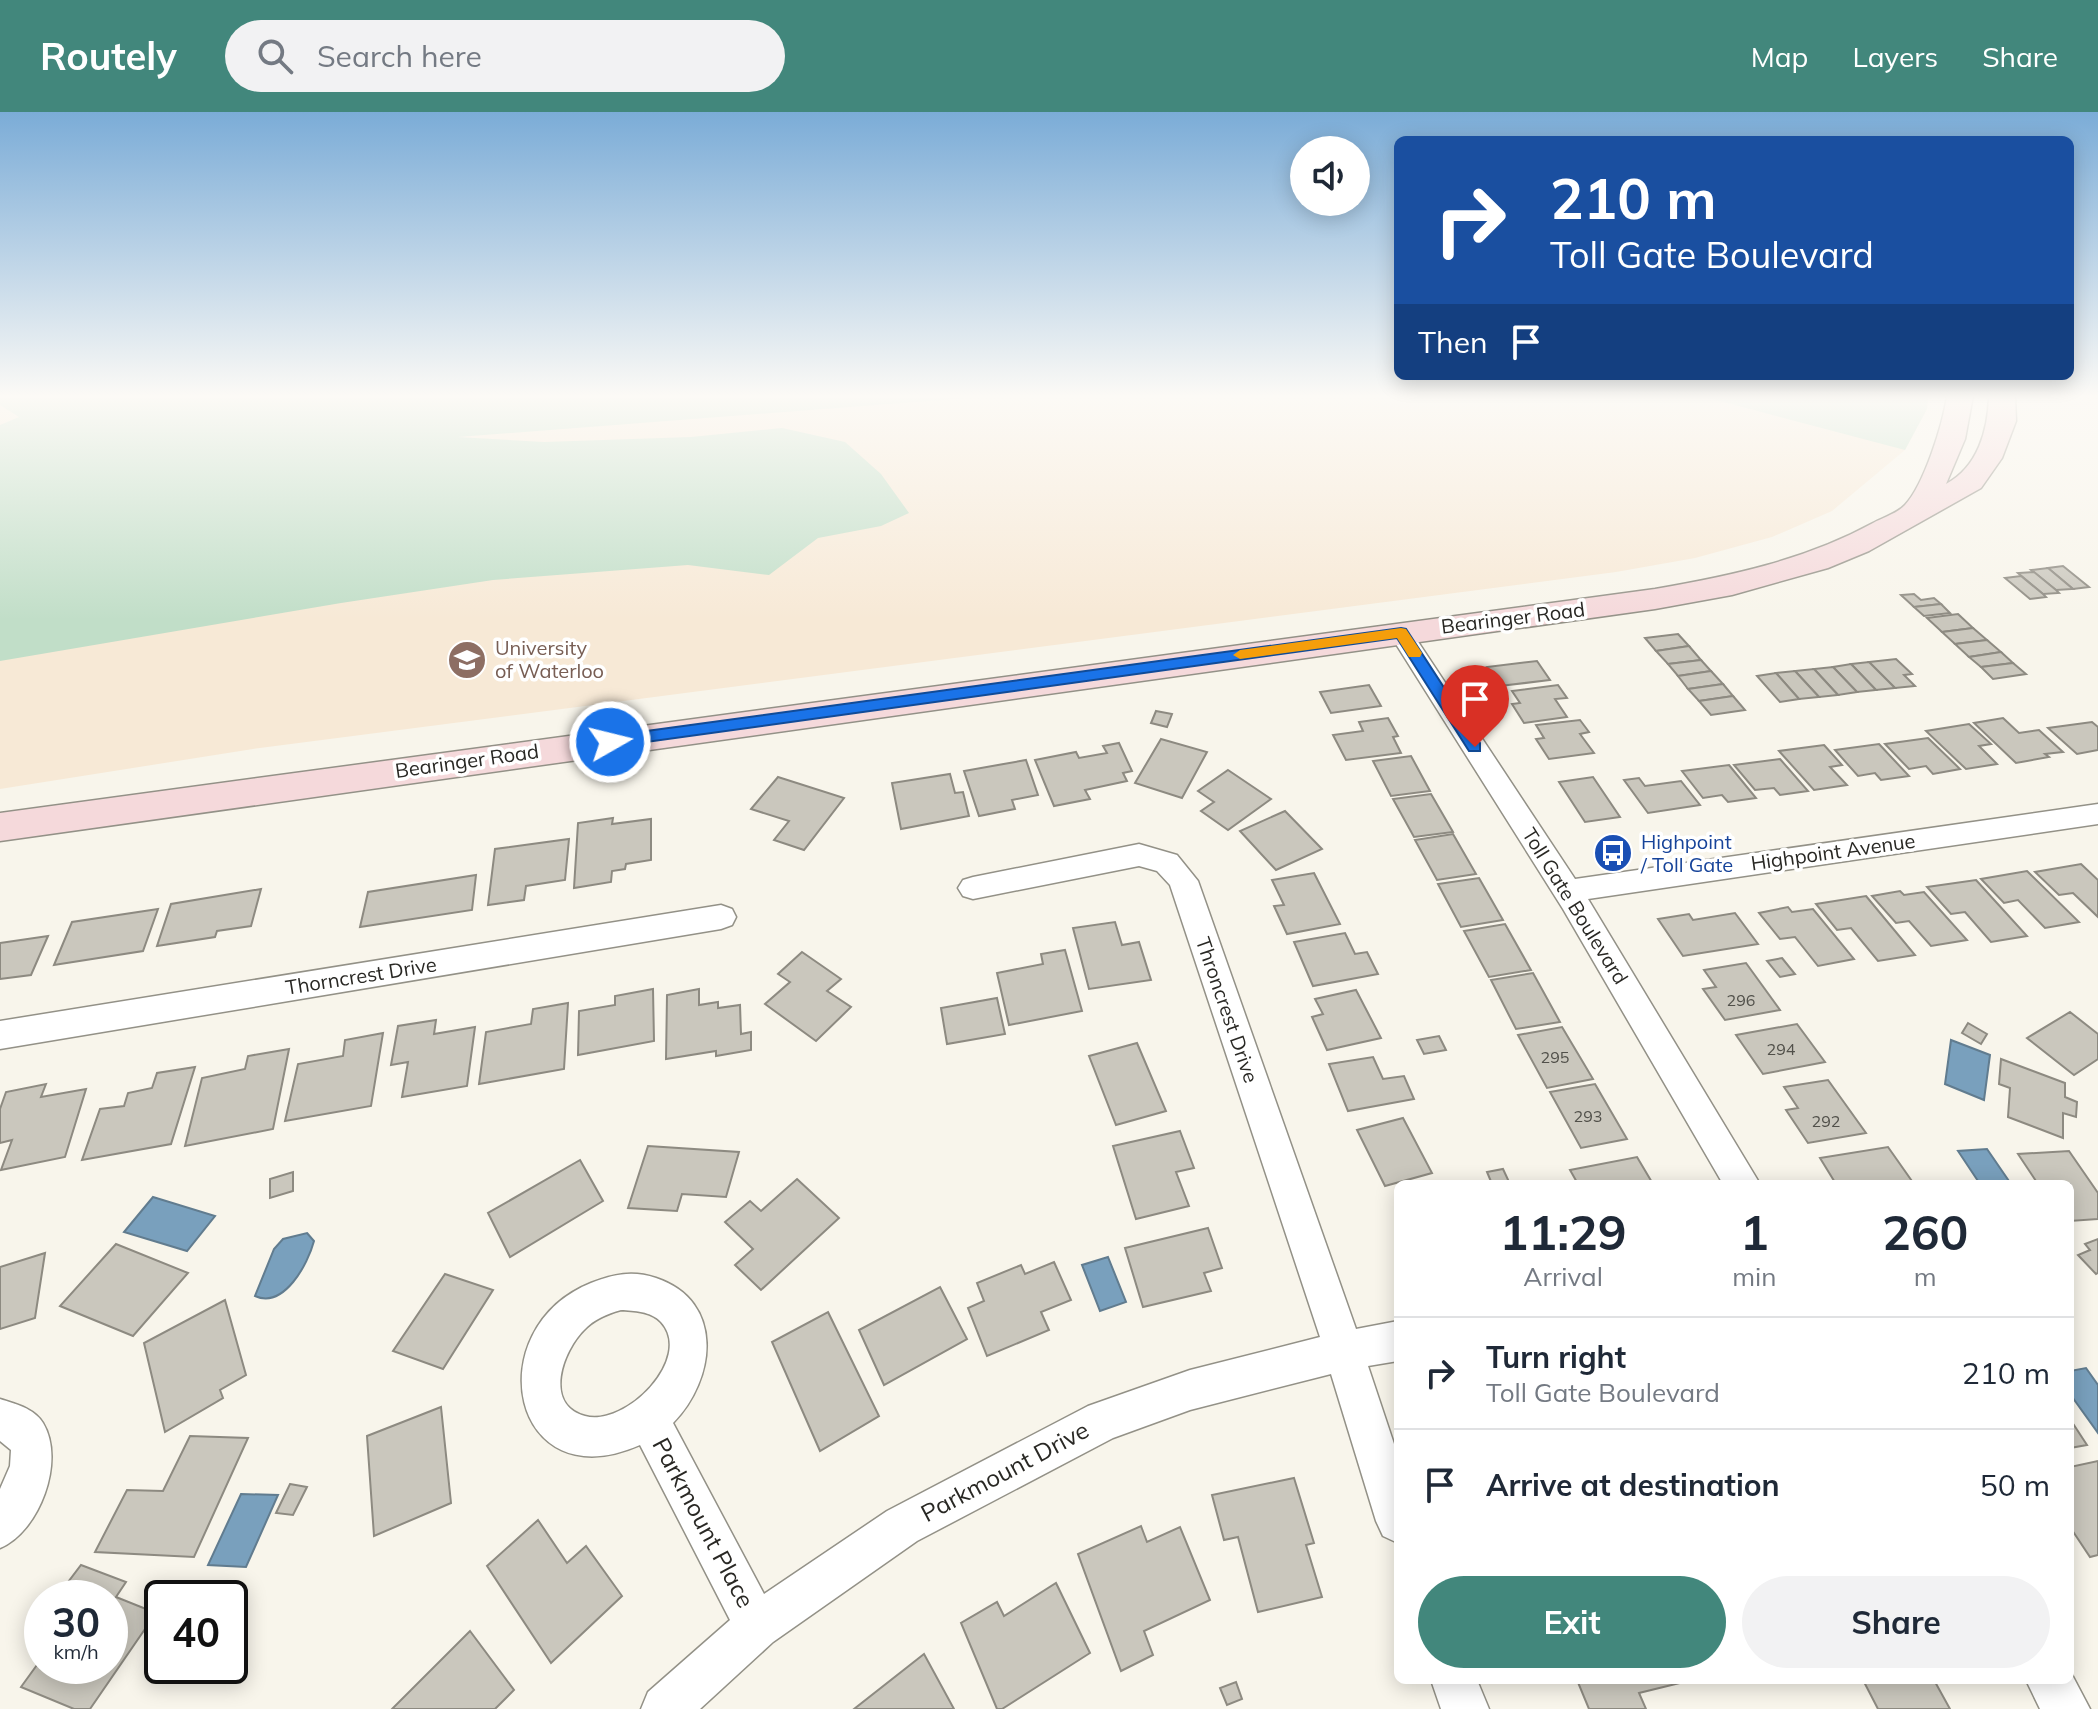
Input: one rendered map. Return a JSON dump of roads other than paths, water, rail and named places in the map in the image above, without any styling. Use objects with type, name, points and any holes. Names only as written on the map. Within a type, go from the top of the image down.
[{"type":"street","points":[[1918,509],[1939,471]]},
{"type":"street","name":"Bearinger Road","points":[[0,827],[1655,599],[1732,585],[1817,561],[1858,544],[1971,482],[1979,471]]},
{"type":"street","name":"Toll Gate Boulevard","points":[[1401,633],[1567,891],[1740,1180]]},
{"type":"street","name":"Highpoint Avenue","points":[[1567,891],[2098,814]]},
{"type":"street","name":"Throncrest Drive","points":[[973,888],[1139,855],[1167,863],[1183,881],[1394,1509]]},
{"type":"street","name":"Thorncrest Drive","points":[[0,1035],[721,917]]},
{"type":"street","name":"Parkmount Drive","points":[[665,1709],[757,1626],[902,1526],[1103,1421],[1190,1390],[1343,1351],[1394,1342]]},
{"type":"street","points":[[0,1420],[10,1421],[28,1435],[32,1450],[25,1489],[0,1526]]},
{"type":"street","name":"Parkmount Place","points":[[649,1420],[757,1626]]},
{"type":"street","points":[[1456,1684],[1465,1709]]},
{"type":"street","points":[[2051,1684],[2066,1709]]},
{"type":"water","points":[[1951,1040],[1990,1055],[1984,1100],[1945,1084]]},
{"type":"water","points":[[1987,1149],[2008,1180],[1977,1180],[1958,1151]]},
{"type":"water","points":[[153,1197],[215,1216],[187,1251],[124,1232]]},
{"type":"water","points":[[307,1233],[314,1241],[293,1282],[276,1296],[255,1296],[274,1249],[283,1239]]},
{"type":"water","points":[[1108,1257],[1126,1302],[1100,1311],[1082,1265]]},
{"type":"water","points":[[2086,1368],[2098,1385],[2098,1433],[2074,1400],[2074,1370]]},
{"type":"water","points":[[241,1494],[278,1495],[246,1567],[208,1565]]},
{"type":"place","name":"University of Waterloo","points":[[467,660]]},
{"type":"place","name":"Highpoint / Toll Gate","points":[[1613,853]]}]
